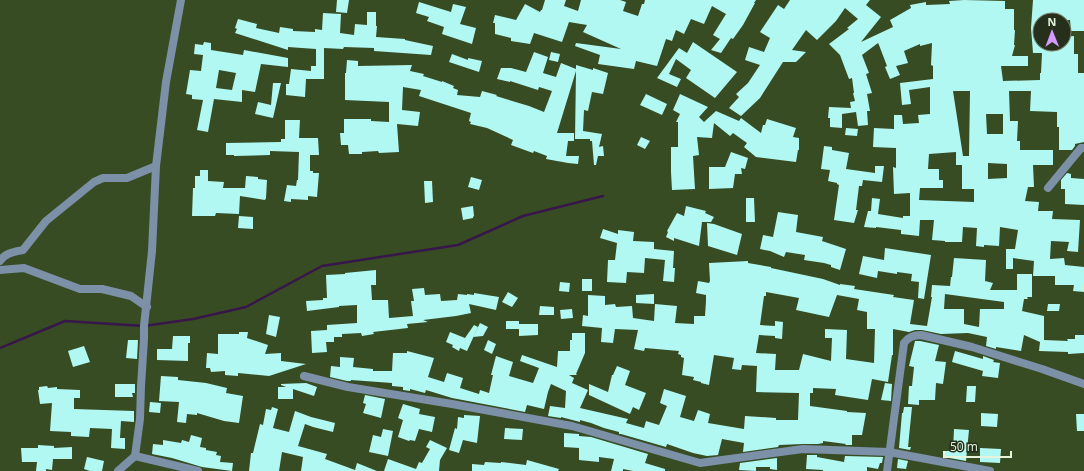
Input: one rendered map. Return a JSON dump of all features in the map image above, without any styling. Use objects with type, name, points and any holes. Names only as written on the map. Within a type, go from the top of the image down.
[{"type":"street","points":[[118,471],[135,456],[140,419],[144,326],[152,251],[156,166],[166,82],[181,0]]},
{"type":"street","points":[[1048,188],[1081,148],[1084,148]]},
{"type":"street","points":[[0,261],[3,256],[23,250],[46,221],[94,182],[104,178],[127,178],[156,166]]},
{"type":"street","points":[[0,270],[24,268],[80,289],[102,289],[131,296],[147,307]]},
{"type":"street","points":[[887,471],[904,343],[907,339],[914,335],[921,335],[972,347],[1084,384]]},
{"type":"street","points":[[304,376],[348,387],[572,426],[700,463],[803,449],[889,452],[990,471]]},
{"type":"street","points":[[135,456],[198,471]]},
{"type":"building","points":[[337,0],[349,0],[347,13],[336,12]]},
{"type":"building","points":[[545,0],[566,0],[564,6],[578,11],[581,0],[620,0],[626,2],[623,11],[638,16],[645,0],[756,0],[743,25],[733,39],[731,38],[721,53],[711,50],[720,39],[713,35],[726,14],[712,6],[704,24],[691,19],[684,34],[676,30],[672,41],[666,39],[657,66],[636,61],[634,69],[598,64],[600,55],[575,46],[576,43],[621,49],[583,32],[587,25],[569,22],[562,42],[534,33],[530,44],[511,41],[511,38],[495,34],[495,23],[493,23],[495,15],[516,20],[525,4],[540,12]]},
{"type":"building","points":[[790,0],[870,0],[866,5],[881,17],[861,42],[893,27],[890,20],[911,8],[910,5],[926,2],[926,5],[950,4],[949,1],[964,0],[1005,1],[1005,9],[1014,9],[1015,45],[1012,56],[1028,56],[1028,66],[1001,66],[1003,81],[1040,80],[1042,53],[1033,52],[1072,52],[1072,36],[1074,36],[1074,54],[1078,54],[1078,73],[1084,73],[1084,142],[1075,144],[1072,150],[1059,150],[1059,127],[1057,127],[1057,112],[1030,111],[1031,91],[1009,91],[1010,121],[1018,121],[1017,141],[1020,141],[1020,150],[1053,150],[1053,165],[1033,165],[1034,187],[1028,187],[1025,201],[1039,202],[1038,211],[1053,211],[1052,219],[1080,220],[1078,252],[1067,251],[1069,242],[1051,241],[1050,259],[1064,258],[1065,265],[1084,267],[1084,292],[1073,291],[1074,285],[1055,285],[1055,276],[1033,276],[1034,261],[1013,258],[1013,269],[1006,269],[1006,249],[1015,249],[1018,230],[1000,227],[999,246],[984,245],[984,247],[976,246],[977,228],[963,227],[962,242],[932,240],[934,220],[920,220],[919,236],[901,234],[901,230],[864,227],[868,211],[871,211],[872,198],[880,199],[878,214],[903,218],[903,216],[910,216],[910,193],[894,194],[893,167],[896,168],[896,148],[873,147],[874,128],[894,129],[894,115],[902,115],[903,124],[919,123],[918,115],[930,114],[930,87],[909,90],[911,104],[902,105],[900,83],[933,79],[933,66],[931,65],[932,43],[920,46],[920,44],[904,51],[908,63],[896,66],[900,75],[890,79],[885,67],[887,66],[878,43],[862,55],[869,73],[866,74],[872,93],[867,94],[870,111],[867,111],[868,125],[858,126],[856,112],[842,114],[842,128],[830,127],[830,118],[828,118],[829,107],[851,108],[850,102],[855,101],[852,78],[849,79],[840,55],[829,44],[849,29],[847,28],[858,19],[845,8],[836,21],[817,40],[806,30],[792,50],[806,52],[796,62],[783,62],[760,98],[741,116],[729,108],[739,97],[736,94],[748,83],[760,65],[745,60],[749,47],[764,52],[770,38],[760,32],[778,5],[784,9]],"holes":[[[953,91],[970,91],[969,156],[963,156]],[[986,114],[1003,114],[1003,134],[987,134]],[[956,152],[956,165],[962,165],[962,189],[974,189],[974,202],[919,200],[920,188],[943,188],[943,180],[939,180],[939,169],[928,169],[929,154]],[[988,163],[1007,164],[1007,178],[988,179]]]},
{"type":"building","points":[[1033,0],[1084,0],[1084,31],[1072,31],[1072,12],[1032,12]]},
{"type":"building","points":[[419,2],[451,12],[453,4],[466,7],[460,24],[476,28],[472,44],[442,34],[444,27],[427,21],[429,17],[416,13]]},
{"type":"building","points":[[367,12],[376,12],[376,37],[405,39],[433,46],[431,55],[374,51],[374,48],[324,48],[324,79],[306,79],[305,97],[286,95],[286,84],[289,84],[291,69],[311,71],[311,66],[316,66],[316,49],[288,47],[288,50],[235,33],[238,19],[257,24],[256,28],[279,33],[280,27],[293,29],[293,31],[315,32],[315,29],[322,30],[323,13],[341,14],[340,33],[354,35],[355,24],[367,25]]},
{"type":"building","points":[[1032,14],[1032,40],[1031,28]]},
{"type":"building","points":[[204,42],[211,43],[211,50],[243,55],[244,50],[288,58],[288,67],[261,64],[255,92],[242,90],[242,102],[214,99],[208,132],[197,130],[203,100],[192,99],[192,95],[186,94],[190,70],[201,71],[203,55],[194,54],[195,44],[203,45]],"holes":[[[219,70],[236,73],[232,90],[216,88]]]},
{"type":"building","points":[[693,42],[737,72],[715,98],[686,78],[691,70],[676,59],[669,74],[681,79],[677,87],[657,78],[679,48],[687,53]]},
{"type":"building","points":[[534,52],[548,57],[543,73],[556,77],[561,63],[576,69],[576,65],[593,70],[593,68],[608,73],[603,94],[592,92],[588,111],[584,110],[583,131],[602,134],[599,147],[603,146],[604,156],[598,156],[596,165],[594,165],[592,141],[590,141],[590,139],[575,139],[576,71],[557,133],[574,133],[574,141],[568,141],[566,156],[579,156],[578,164],[546,159],[547,156],[534,151],[533,153],[511,145],[513,140],[487,128],[470,124],[471,122],[469,121],[471,113],[419,96],[421,90],[403,87],[402,110],[420,112],[418,126],[397,124],[399,152],[379,153],[378,151],[362,152],[362,154],[349,154],[348,145],[341,145],[340,133],[344,133],[344,119],[371,119],[371,121],[389,122],[389,102],[345,100],[345,73],[347,60],[358,61],[358,66],[412,65],[410,71],[424,74],[423,76],[454,86],[453,88],[458,90],[457,95],[480,97],[482,91],[544,112],[552,91],[539,87],[538,90],[510,81],[497,79],[501,68],[511,68],[526,72]]},
{"type":"building","points":[[551,52],[560,54],[558,62],[549,60]]},
{"type":"building","points":[[452,54],[468,60],[468,58],[482,61],[479,72],[449,62]]},
{"type":"building","points":[[273,83],[281,83],[273,118],[255,114],[258,102],[271,105]]},
{"type":"building","points":[[646,94],[667,104],[662,115],[640,105]]},
{"type":"building","points":[[680,94],[708,107],[699,117],[704,122],[716,111],[739,121],[741,118],[761,133],[763,125],[765,125],[767,119],[796,128],[793,137],[799,138],[799,150],[796,162],[756,157],[744,147],[747,143],[733,133],[730,136],[714,123],[712,138],[697,137],[699,155],[693,156],[695,189],[672,190],[671,147],[678,147],[678,122],[676,122],[680,114],[673,110]]},
{"type":"building","points":[[285,120],[300,120],[299,138],[318,138],[319,155],[310,155],[310,171],[313,171],[313,173],[319,173],[317,197],[308,196],[308,200],[291,199],[291,202],[284,201],[287,185],[296,186],[298,180],[299,152],[270,151],[270,155],[226,155],[226,143],[281,142],[281,139],[285,139]]},
{"type":"building","points":[[846,128],[858,129],[857,136],[845,135]]},
{"type":"building","points":[[641,137],[650,141],[645,149],[637,145]]},
{"type":"building","points":[[824,146],[832,147],[832,150],[849,153],[846,169],[875,173],[875,166],[884,166],[882,182],[863,180],[862,186],[859,186],[856,210],[858,210],[854,223],[834,220],[839,185],[828,181],[830,170],[821,169]]},
{"type":"building","points":[[731,152],[748,158],[745,169],[741,168],[742,174],[735,174],[733,188],[709,189],[709,167],[725,167]]},
{"type":"building","points":[[200,170],[208,170],[208,181],[224,182],[223,188],[245,188],[246,176],[258,177],[258,179],[267,180],[266,198],[265,200],[240,196],[239,214],[216,213],[215,216],[192,216],[195,176],[200,176]]},
{"type":"building","points":[[1067,173],[1071,174],[1071,178],[1084,179],[1084,205],[1065,204],[1065,189],[1061,189],[1061,180]]},
{"type":"building","points":[[471,177],[482,180],[479,190],[468,187]]},
{"type":"building","points":[[424,181],[432,181],[433,202],[425,203]]},
{"type":"building","points":[[746,198],[754,198],[755,222],[746,222]]},
{"type":"building","points":[[473,206],[473,218],[463,220],[461,208]]},
{"type":"building","points":[[686,206],[706,211],[705,213],[714,217],[711,222],[702,222],[699,246],[674,238],[674,241],[666,237],[667,231],[677,213],[684,216]]},
{"type":"building","points":[[778,212],[798,215],[796,232],[823,237],[822,241],[846,249],[840,270],[824,263],[804,260],[805,255],[786,252],[784,257],[770,251],[760,249],[763,235],[773,237]]},
{"type":"building","points":[[239,216],[253,217],[253,229],[238,228]]},
{"type":"building","points":[[707,223],[742,234],[737,255],[708,246]]},
{"type":"building","points":[[603,229],[618,234],[618,230],[634,232],[633,241],[654,242],[654,249],[674,251],[674,282],[663,281],[665,260],[645,258],[644,273],[627,272],[626,283],[607,282],[608,260],[615,260],[617,243],[600,238]]},
{"type":"building","points":[[885,248],[931,255],[924,299],[918,298],[919,282],[911,281],[912,274],[897,272],[897,274],[878,271],[877,278],[859,274],[863,256],[884,260]]},
{"type":"building","points":[[954,258],[986,260],[985,281],[993,283],[990,290],[1017,290],[1017,274],[1032,274],[1032,297],[1027,297],[1028,299],[1024,299],[1022,311],[1044,316],[1044,340],[1068,341],[1067,339],[1075,339],[1075,335],[1084,335],[1084,353],[1068,354],[1068,352],[1039,351],[1040,342],[1024,335],[1021,351],[996,347],[996,349],[986,346],[987,337],[968,333],[941,334],[922,330],[909,332],[893,329],[893,355],[888,382],[872,379],[868,400],[835,395],[836,389],[813,388],[813,393],[810,393],[810,406],[847,412],[866,413],[862,435],[852,435],[852,445],[823,441],[823,443],[818,444],[779,445],[778,447],[743,452],[744,443],[722,439],[718,455],[707,456],[667,444],[666,447],[619,434],[619,432],[580,420],[580,422],[561,417],[548,416],[550,406],[565,408],[566,391],[551,384],[544,409],[527,405],[525,412],[452,398],[426,390],[425,393],[410,389],[410,391],[403,390],[403,387],[392,386],[392,383],[347,381],[330,377],[331,366],[340,367],[340,357],[354,358],[353,367],[373,369],[373,371],[392,371],[393,353],[407,353],[407,351],[434,358],[428,377],[444,382],[447,373],[463,378],[460,388],[479,394],[480,390],[489,393],[493,375],[491,375],[496,356],[513,362],[509,376],[533,383],[539,368],[520,361],[522,355],[557,367],[558,351],[570,351],[570,340],[572,340],[572,333],[585,333],[585,353],[576,374],[577,375],[569,375],[574,378],[572,383],[588,390],[580,408],[628,419],[626,423],[644,428],[646,421],[659,425],[667,406],[660,403],[664,389],[686,396],[680,417],[694,421],[698,410],[710,414],[708,423],[744,429],[745,416],[776,418],[776,420],[798,420],[799,393],[756,392],[757,366],[742,365],[741,370],[732,369],[734,358],[714,355],[709,385],[693,380],[694,377],[682,375],[684,358],[678,354],[679,351],[645,348],[644,351],[634,349],[638,330],[615,329],[613,343],[601,342],[602,328],[582,326],[583,315],[588,316],[588,295],[605,296],[605,305],[615,304],[616,307],[632,306],[633,318],[654,321],[655,304],[677,306],[675,323],[694,324],[694,316],[705,316],[706,295],[696,293],[698,281],[709,283],[710,281],[709,263],[748,261],[748,263],[823,279],[840,285],[855,286],[854,289],[894,295],[893,297],[914,300],[910,324],[927,326],[932,297],[932,285],[950,286]],"holes":[[[766,292],[799,298],[796,310],[829,317],[837,295],[859,299],[857,310],[867,312],[867,329],[875,329],[874,363],[846,359],[847,330],[825,329],[825,338],[832,338],[831,361],[803,354],[799,370],[775,370],[776,354],[756,353],[759,335],[775,336],[775,338],[782,339],[783,322],[775,321],[775,326],[760,325],[764,296],[766,296]],[[945,294],[1004,302],[1004,309],[980,309],[979,327],[964,324],[964,309],[944,309]]]},
{"type":"building","points":[[376,270],[376,285],[371,285],[372,300],[388,300],[389,318],[413,316],[411,301],[414,301],[412,289],[424,288],[425,295],[440,294],[441,301],[457,300],[458,294],[474,295],[474,293],[499,297],[496,310],[469,304],[471,313],[423,320],[428,322],[407,324],[408,328],[373,332],[374,334],[362,336],[361,333],[342,334],[342,337],[334,337],[334,342],[326,342],[327,352],[312,353],[311,331],[327,330],[327,325],[357,323],[357,305],[307,311],[306,301],[323,300],[323,298],[327,298],[326,275]]},
{"type":"building","points":[[582,279],[592,279],[592,291],[582,291]]},
{"type":"building","points":[[560,282],[570,283],[569,292],[559,291]]},
{"type":"building","points":[[508,292],[518,298],[512,307],[502,302]]},
{"type":"building","points":[[654,294],[654,304],[636,303],[636,295]]},
{"type":"building","points":[[1048,304],[1060,304],[1059,311],[1047,311]]},
{"type":"building","points":[[540,306],[554,307],[554,315],[539,315]]},
{"type":"building","points":[[572,309],[573,318],[561,319],[560,310]]},
{"type":"building","points":[[269,315],[280,317],[276,337],[266,334]]},
{"type":"building","points":[[506,321],[519,321],[519,329],[506,329]]},
{"type":"building","points":[[480,323],[488,327],[483,336],[473,337]]},
{"type":"building","points":[[519,324],[538,324],[538,335],[519,336]]},
{"type":"building","points":[[474,325],[478,327],[467,351],[460,348],[459,351],[452,347],[453,345],[446,342],[450,332],[465,338]]},
{"type":"building","points":[[239,332],[248,332],[247,338],[268,345],[265,354],[281,353],[281,361],[306,364],[269,376],[238,373],[238,376],[225,375],[225,371],[211,372],[210,368],[206,368],[207,353],[218,354],[218,334],[239,334]]},
{"type":"building","points":[[173,336],[190,336],[190,343],[188,343],[188,361],[157,360],[157,349],[172,349]]},
{"type":"building","points":[[128,340],[138,340],[137,359],[126,358]]},
{"type":"building","points":[[488,340],[496,344],[492,354],[484,350]]},
{"type":"building","points":[[915,341],[939,345],[935,361],[946,362],[943,384],[936,383],[935,400],[919,400],[919,405],[908,404],[909,386],[912,386],[914,367],[909,366]]},
{"type":"building","points":[[84,346],[90,362],[73,367],[68,351]]},
{"type":"building","points":[[955,351],[983,359],[983,356],[994,360],[993,362],[1000,363],[998,378],[982,376],[983,371],[952,362]]},
{"type":"building","points":[[617,366],[630,371],[625,385],[646,393],[639,410],[633,407],[630,414],[589,395],[589,384],[608,392],[612,375]]},
{"type":"building","points":[[161,376],[178,377],[178,380],[206,383],[227,388],[226,393],[243,396],[239,423],[224,421],[197,413],[197,415],[187,414],[186,423],[177,422],[179,402],[159,401]]},
{"type":"building","points":[[306,383],[317,387],[314,396],[293,389],[293,399],[278,399],[278,387],[286,387],[281,384]]},
{"type":"building","points":[[885,383],[892,384],[891,401],[881,400]]},
{"type":"building","points":[[115,384],[135,384],[135,393],[132,393],[133,397],[115,397]]},
{"type":"building","points":[[47,386],[48,388],[57,387],[57,389],[80,390],[80,398],[74,398],[74,409],[134,411],[134,422],[121,421],[120,438],[125,438],[125,449],[111,448],[112,429],[90,428],[89,437],[71,436],[71,432],[50,431],[52,403],[40,404],[38,390],[39,387]]},
{"type":"building","points":[[967,386],[976,386],[975,402],[966,402]]},
{"type":"building","points":[[365,395],[385,399],[381,418],[363,413],[366,404],[363,403]]},
{"type":"building","points":[[150,402],[161,403],[160,413],[149,412]]},
{"type":"building","points":[[403,404],[420,409],[419,414],[435,417],[432,432],[419,429],[415,441],[409,441],[398,437],[403,420],[398,418]]},
{"type":"building","points":[[272,407],[278,409],[273,428],[289,432],[295,411],[335,423],[333,432],[305,424],[298,446],[327,454],[325,459],[355,470],[357,463],[377,471],[301,471],[303,457],[282,452],[279,471],[249,471],[251,453],[253,453],[260,424],[263,425],[266,409],[271,410]]},
{"type":"building","points":[[904,407],[912,407],[908,447],[911,447],[910,450],[899,448],[902,413]]},
{"type":"building","points":[[981,413],[998,414],[997,427],[981,426]]},
{"type":"building","points":[[1076,414],[1084,414],[1084,431],[1077,431]]},
{"type":"building","points":[[464,415],[480,416],[477,443],[463,440],[459,453],[449,450],[455,428],[457,429],[458,417],[464,418]]},
{"type":"building","points":[[505,428],[523,429],[522,440],[504,439]]},
{"type":"building","points":[[383,429],[393,431],[388,456],[369,452],[373,435],[381,437]]},
{"type":"building","points":[[954,429],[969,430],[966,461],[944,457],[944,451],[953,451]]},
{"type":"building","points":[[564,433],[579,434],[579,436],[591,437],[648,454],[645,463],[665,469],[665,471],[633,471],[623,469],[623,471],[611,471],[614,459],[599,457],[599,462],[579,460],[579,448],[564,447]]},
{"type":"building","points":[[191,435],[202,438],[200,447],[217,452],[216,455],[221,456],[220,462],[233,463],[232,471],[202,467],[152,454],[153,444],[163,445],[163,440],[181,443],[182,440],[189,442]]},
{"type":"building","points":[[430,440],[447,448],[440,460],[439,471],[384,471],[388,459],[416,469],[419,462],[422,463],[430,449],[426,447]]},
{"type":"building","points":[[38,445],[54,446],[54,448],[72,447],[72,459],[53,459],[52,470],[46,469],[46,471],[36,471],[37,462],[22,462],[21,448],[38,448]]},
{"type":"building","points":[[980,448],[1001,449],[1000,463],[980,462]]},
{"type":"building","points":[[807,455],[817,455],[817,457],[844,462],[845,456],[883,457],[882,463],[880,463],[878,469],[867,467],[867,471],[823,471],[806,469]]},
{"type":"building","points":[[87,457],[104,461],[102,471],[90,471],[84,469]]},
{"type":"building","points":[[777,458],[777,470],[770,469],[770,467],[756,467],[756,471],[739,470],[740,463]]},
{"type":"building","points":[[898,459],[908,461],[906,469],[897,468]]},
{"type":"building","points":[[527,460],[559,469],[558,471],[472,471],[472,464],[484,465],[485,462],[501,462],[526,465]]},
{"type":"waterway","points":[[0,348],[65,321],[144,326],[193,319],[246,307],[322,266],[458,245],[523,216],[603,196]]}]
